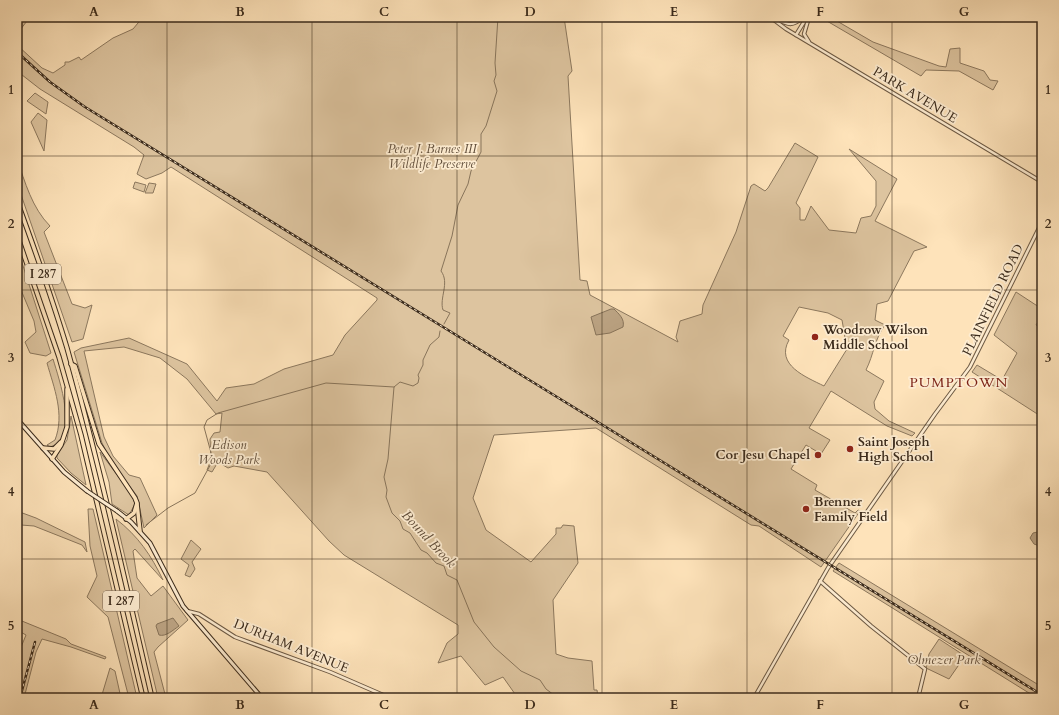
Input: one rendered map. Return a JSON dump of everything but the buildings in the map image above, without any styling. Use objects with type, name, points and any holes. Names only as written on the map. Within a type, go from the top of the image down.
[{"type":"highway","name":"I 287","points":[[17,202],[71,364],[98,466],[152,698]]},
{"type":"highway","name":"I 287","points":[[17,235],[66,380],[94,489],[143,698]]},
{"type":"highway","points":[[71,364],[74,366],[99,444],[137,503],[139,509],[140,531]]},
{"type":"highway","points":[[52,459],[64,440],[68,417],[66,380]]},
{"type":"highway","points":[[43,448],[54,449],[64,440]]},
{"type":"highway","points":[[126,519],[134,513],[137,503]]},
{"type":"main road","points":[[17,419],[69,477],[117,511],[140,531],[154,548],[174,591],[187,611],[262,698]]},
{"type":"street","points":[[770,17],[791,25],[796,24],[804,17]]},
{"type":"street","name":"PARK AVENUE","points":[[770,17],[796,35],[1042,182]]},
{"type":"street","points":[[796,35],[808,17]]},
{"type":"street","points":[[808,17],[804,34],[811,44]]},
{"type":"street","name":"PLAINFIELD ROAD","points":[[754,698],[820,581],[926,427],[970,367],[1042,222]]},
{"type":"street","points":[[820,581],[925,669],[918,698]]},
{"type":"street","name":"DURHAM AVENUE","points":[[187,611],[199,614],[235,637],[330,672],[390,698]]},
{"type":"green space","points":[[22,17],[30,17],[17,34],[17,24]]},
{"type":"green space","name":"Peter J. Barnes III Wildlife Preserve","points":[[143,17],[564,17],[572,71],[568,76],[580,280],[587,281],[590,295],[678,342],[676,337],[680,321],[702,314],[703,305],[736,232],[751,186],[754,184],[765,191],[795,143],[818,157],[796,203],[800,208],[800,220],[805,220],[811,206],[829,230],[856,233],[861,218],[871,216],[876,206],[876,181],[849,149],[897,179],[875,221],[927,247],[914,251],[888,301],[877,304],[875,320],[885,325],[876,342],[866,370],[884,381],[874,402],[875,409],[889,421],[915,433],[912,436],[887,426],[831,391],[809,428],[830,440],[821,454],[806,445],[791,469],[817,485],[815,490],[855,513],[858,510],[860,511],[821,567],[759,526],[751,525],[596,428],[494,435],[473,498],[486,530],[531,562],[556,534],[556,528],[561,528],[563,525],[574,526],[578,563],[553,600],[556,654],[568,658],[592,661],[594,690],[597,690],[598,698],[512,698],[515,694],[503,677],[485,685],[461,656],[438,663],[447,643],[458,634],[458,625],[344,555],[329,541],[267,472],[234,466],[228,468],[218,462],[212,472],[207,470],[211,460],[210,439],[214,433],[220,432],[222,413],[216,414],[187,379],[160,358],[124,347],[84,351],[104,437],[113,456],[129,475],[140,478],[157,515],[144,528],[137,496],[111,461],[102,443],[74,352],[81,348],[129,338],[187,364],[217,401],[226,388],[254,384],[284,369],[333,355],[345,335],[377,300],[377,298],[171,167],[162,173],[146,179],[137,174],[144,155],[134,147],[40,89],[17,71],[17,45],[42,68],[53,73],[65,65],[65,62],[69,62],[79,57],[81,60],[113,38],[133,29]],"holes":[[[799,307],[828,313],[842,320],[847,349],[824,386],[801,374],[789,363],[786,356],[786,349],[789,340],[783,336]]]},
{"type":"green space","points":[[820,17],[830,17],[873,42],[939,66],[946,67],[950,49],[960,48],[960,63],[984,71],[990,80],[998,81],[993,90],[959,71],[926,70],[921,76]]},
{"type":"green space","points":[[35,93],[48,102],[46,114],[27,101]]},
{"type":"green space","points":[[38,113],[47,120],[44,151],[31,122]]},
{"type":"green space","points":[[17,159],[26,186],[34,203],[38,211],[50,226],[44,232],[72,304],[85,308],[92,305],[83,339],[72,342],[17,183]]},
{"type":"green space","points":[[135,182],[146,185],[144,192],[133,188]]},
{"type":"green space","points":[[149,183],[156,184],[153,193],[145,193]]},
{"type":"green space","points":[[17,247],[51,353],[46,356],[30,353],[25,342],[36,332],[34,321],[21,290],[17,291]]},
{"type":"green space","points":[[1016,292],[1042,309],[1042,315],[1036,325],[1042,329],[1042,417],[972,372],[977,365],[1002,380],[1017,353],[994,335]]},
{"type":"green space","points":[[53,359],[63,394],[66,421],[64,433],[59,442],[50,447],[47,445],[55,440],[59,421],[59,411],[55,391],[47,363]]},
{"type":"green space","points":[[71,416],[86,485],[71,473],[57,458],[57,455],[67,440]]},
{"type":"green space","points":[[100,452],[132,495],[135,504],[129,515],[112,504],[109,482]]},
{"type":"green space","points":[[88,509],[93,509],[137,698],[129,698],[108,617],[87,597],[97,576],[90,546]]},
{"type":"green space","points":[[17,511],[36,518],[85,542],[87,552],[82,545],[34,526],[21,525],[17,537]]},
{"type":"green space","points":[[116,519],[131,532],[143,546],[154,562],[163,580],[135,549],[133,551],[137,578],[151,596],[163,586],[188,620],[154,652],[166,698],[158,698]]},
{"type":"green space","points":[[191,540],[201,549],[192,562],[195,569],[190,577],[185,575],[189,565],[181,559]]},
{"type":"green space","points":[[839,563],[1042,687],[1042,698],[1037,698],[833,571]]},
{"type":"green space","points":[[17,619],[66,639],[71,644],[106,657],[105,659],[42,639],[36,652],[24,698],[17,698],[17,657],[26,635],[17,630]]},
{"type":"green space","name":"Olmezer Park","points":[[939,639],[965,656],[949,679],[926,668],[929,654]]},
{"type":"green space","points":[[110,668],[115,671],[121,698],[101,698]]},
{"type":"shaded area","points":[[614,309],[621,317],[623,327],[610,333],[596,335],[591,317]]},
{"type":"shaded area","points":[[1042,531],[1042,547],[1034,544],[1030,538],[1033,533]]},
{"type":"shaded area","points":[[173,618],[179,626],[167,634],[159,635],[156,626],[157,624]]},
{"type":"waterway","name":"Bound Brook","points":[[444,324],[450,313],[443,310],[442,301],[445,280],[441,271],[452,236],[458,205],[468,184],[471,171],[481,152],[481,134],[486,126],[497,91],[494,81],[496,75],[495,63],[498,17]]},
{"type":"waterway","name":"Bound Brook","points":[[440,331],[439,337],[430,345],[423,360],[423,365],[418,375],[418,383],[413,386],[400,382],[394,387],[388,459],[384,477],[387,490],[386,497],[392,513],[400,521],[403,529],[410,533],[421,550],[427,553],[436,563],[444,566],[447,575],[457,580],[474,622],[494,647],[521,671],[540,680],[546,689],[558,698]]},
{"type":"waterway","points":[[146,525],[168,508],[195,493],[213,460],[204,427],[207,420],[218,413],[326,383],[394,387]]},
{"type":"railway","points":[[17,52],[50,82],[85,107],[1042,695]]},
{"type":"railway","points":[[20,698],[35,642]]},
{"type":"place","name":"Woodrow Wilson Middle School","points":[[815,337]]},
{"type":"place","name":"Saint Joseph High School","points":[[850,449]]},
{"type":"place","name":"Cor Jesu Chapel","points":[[818,455]]},
{"type":"place","name":"Brenner Family Field","points":[[806,509]]},
{"type":"district","name":"PUMPTOWN","points":[[959,382]]},
{"type":"park label","name":"Edison Woods Park","points":[[229,452]]}]
